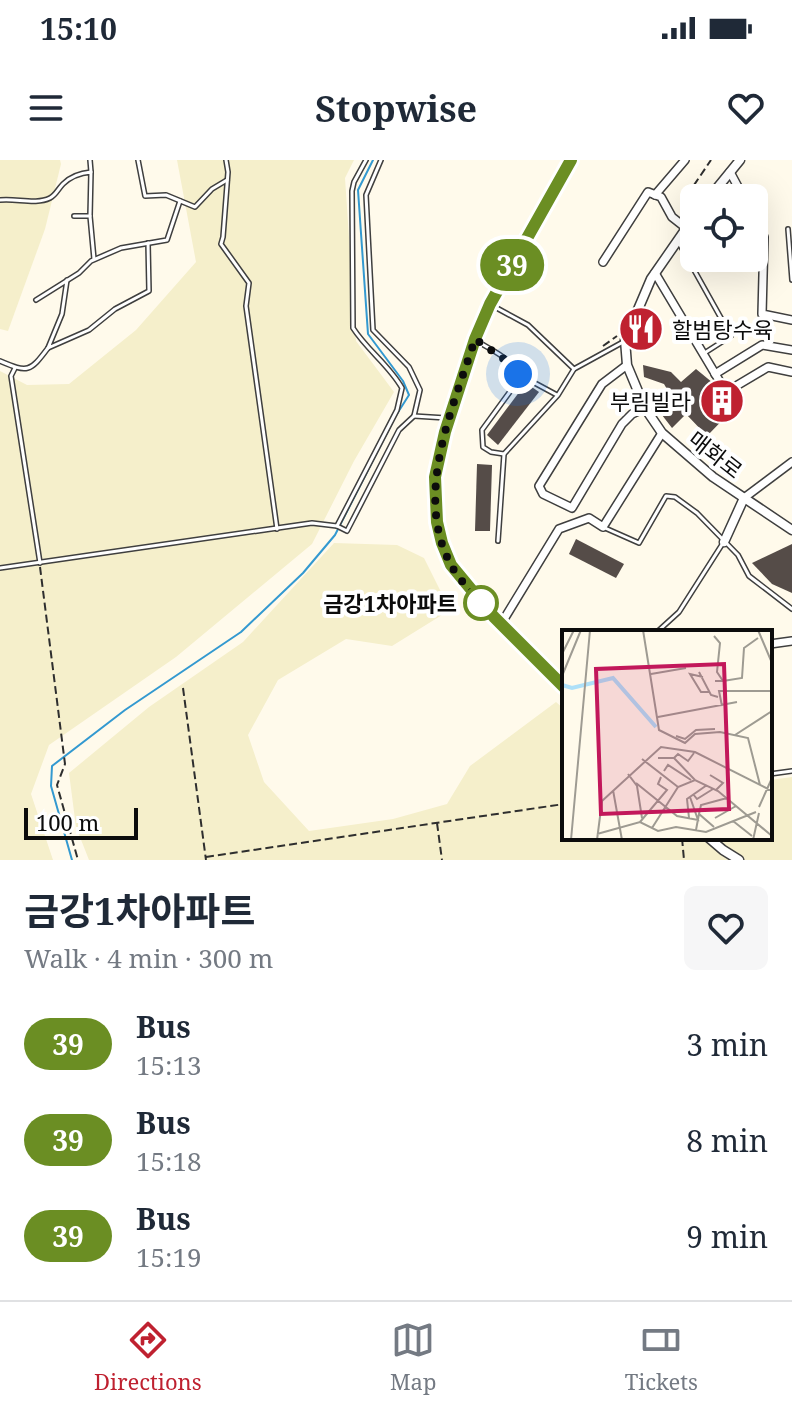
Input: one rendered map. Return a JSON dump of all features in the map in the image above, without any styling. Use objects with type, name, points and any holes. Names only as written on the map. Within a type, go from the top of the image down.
[{"type":"street","points":[[562,685],[501,624],[451,565],[437,522],[435,477],[475,339],[490,304],[571,160]]},
{"type":"street","points":[[655,195],[685,160]]},
{"type":"street","points":[[720,184],[740,160]]},
{"type":"street","points":[[730,172],[736,184]]},
{"type":"street","points":[[603,262],[648,192],[661,197],[672,217],[680,223]]},
{"type":"street","name":"매화로","points":[[680,236],[655,273],[625,340],[627,365],[645,408],[662,433],[713,477],[792,530]]},
{"type":"street","points":[[763,272],[762,314],[792,320]]},
{"type":"street","points":[[655,273],[726,392],[768,367],[792,372]]},
{"type":"street","points":[[715,374],[762,345],[792,350]]},
{"type":"street","points":[[627,365],[602,384],[539,486],[543,494],[572,508],[622,424],[632,414],[645,408]]},
{"type":"street","points":[[501,624],[559,529],[589,518],[603,527],[662,433]]},
{"type":"street","points":[[724,542],[744,498],[792,462]]},
{"type":"street","points":[[772,644],[792,641]]},
{"type":"street","points":[[711,840],[739,860]]},
{"type":"lane","points":[[90,160],[94,259]]},
{"type":"lane","points":[[138,160],[145,196],[166,195],[195,207],[212,189],[227,180]]},
{"type":"lane","points":[[226,160],[221,244],[249,283],[246,306],[277,529]]},
{"type":"lane","points":[[337,526],[397,410],[402,388],[353,328],[352,191],[366,160]]},
{"type":"lane","points":[[0,568],[312,523],[337,526],[347,531],[399,430],[414,416],[420,390],[409,367],[373,330],[366,195],[381,160]]},
{"type":"lane","points":[[0,200],[41,201],[54,196],[62,185],[79,173],[91,172]]},
{"type":"lane","points":[[36,300],[79,273],[94,259],[121,248],[167,240],[180,201]]},
{"type":"lane","points":[[74,216],[90,216]]},
{"type":"lane","points":[[788,229],[792,280]]},
{"type":"lane","points":[[677,240],[731,336],[703,354]]},
{"type":"lane","points":[[48,348],[89,330],[115,309],[149,291],[148,243]]},
{"type":"lane","points":[[0,361],[15,368],[35,366],[48,348],[62,314],[67,280]]},
{"type":"lane","points":[[490,304],[528,325],[574,369]]},
{"type":"lane","points":[[475,339],[514,366],[518,374],[517,382],[482,430],[483,447],[504,454]]},
{"type":"lane","points":[[498,541],[504,454],[558,395],[574,369],[625,340]]},
{"type":"lane","points":[[15,368],[11,376],[40,563]]},
{"type":"lane","points":[[518,374],[558,395]]},
{"type":"lane","points":[[414,416],[450,418]]},
{"type":"lane","points":[[603,527],[639,543],[666,496],[670,495],[697,513],[738,555],[749,576],[792,609]]},
{"type":"lane","points":[[659,630],[679,612],[724,542]]},
{"type":"lane","points":[[772,774],[792,771]]},
{"type":"path","points":[[40,563],[65,764],[57,785],[78,860]]},
{"type":"path","points":[[183,688],[206,858],[562,804]]},
{"type":"path","points":[[437,823],[442,860]]},
{"type":"path","points":[[682,840],[684,860]]},
{"type":"shaded area","points":[[0,160],[60,160],[61,164],[45,229],[8,331],[0,329]]},
{"type":"shaded area","points":[[177,160],[354,160],[345,178],[356,341],[394,392],[354,461],[312,544],[176,657],[49,745],[31,794],[53,860],[0,860],[0,371],[27,385],[69,384],[136,330],[196,262]]},
{"type":"shaded area","points":[[334,543],[397,545],[424,558],[450,610],[392,646],[346,639],[278,680],[248,735],[264,782],[309,831],[393,819],[447,804],[470,766],[556,702],[562,707],[562,840],[772,840],[772,780],[792,777],[792,860],[89,860],[76,827],[69,773],[149,707],[243,642]]},
{"type":"building","points":[[643,365],[671,372],[681,382],[696,369],[713,383],[722,397],[731,397],[739,403],[707,436],[686,414],[672,428],[662,415],[674,401],[664,384],[644,377]]},
{"type":"building","points":[[526,383],[539,392],[498,445],[487,435]]},
{"type":"building","points":[[477,464],[492,465],[490,531],[475,531]]},
{"type":"building","points":[[576,539],[624,564],[616,578],[569,554]]},
{"type":"building","points":[[792,544],[792,593],[772,584],[752,563]]},
{"type":"waterway","points":[[72,860],[51,786],[52,766],[125,710],[241,632],[303,573],[335,535],[409,395],[403,381],[368,334],[358,190],[373,160]]},
{"type":"bus line","name":"39","points":[[562,685],[494,617],[451,565],[437,522],[435,477],[445,432],[475,339],[490,304],[571,160]]},
{"type":"place","name":"할범탕수육","points":[[641,329]]},
{"type":"place","name":"부림빌라","points":[[722,401]]},
{"type":"place","name":"금강1차아파트","points":[[481,603]]},
{"type":"route","points":[[481,603],[451,565],[442,543],[437,522],[435,477],[445,432],[475,339],[514,366],[518,374]]}]
